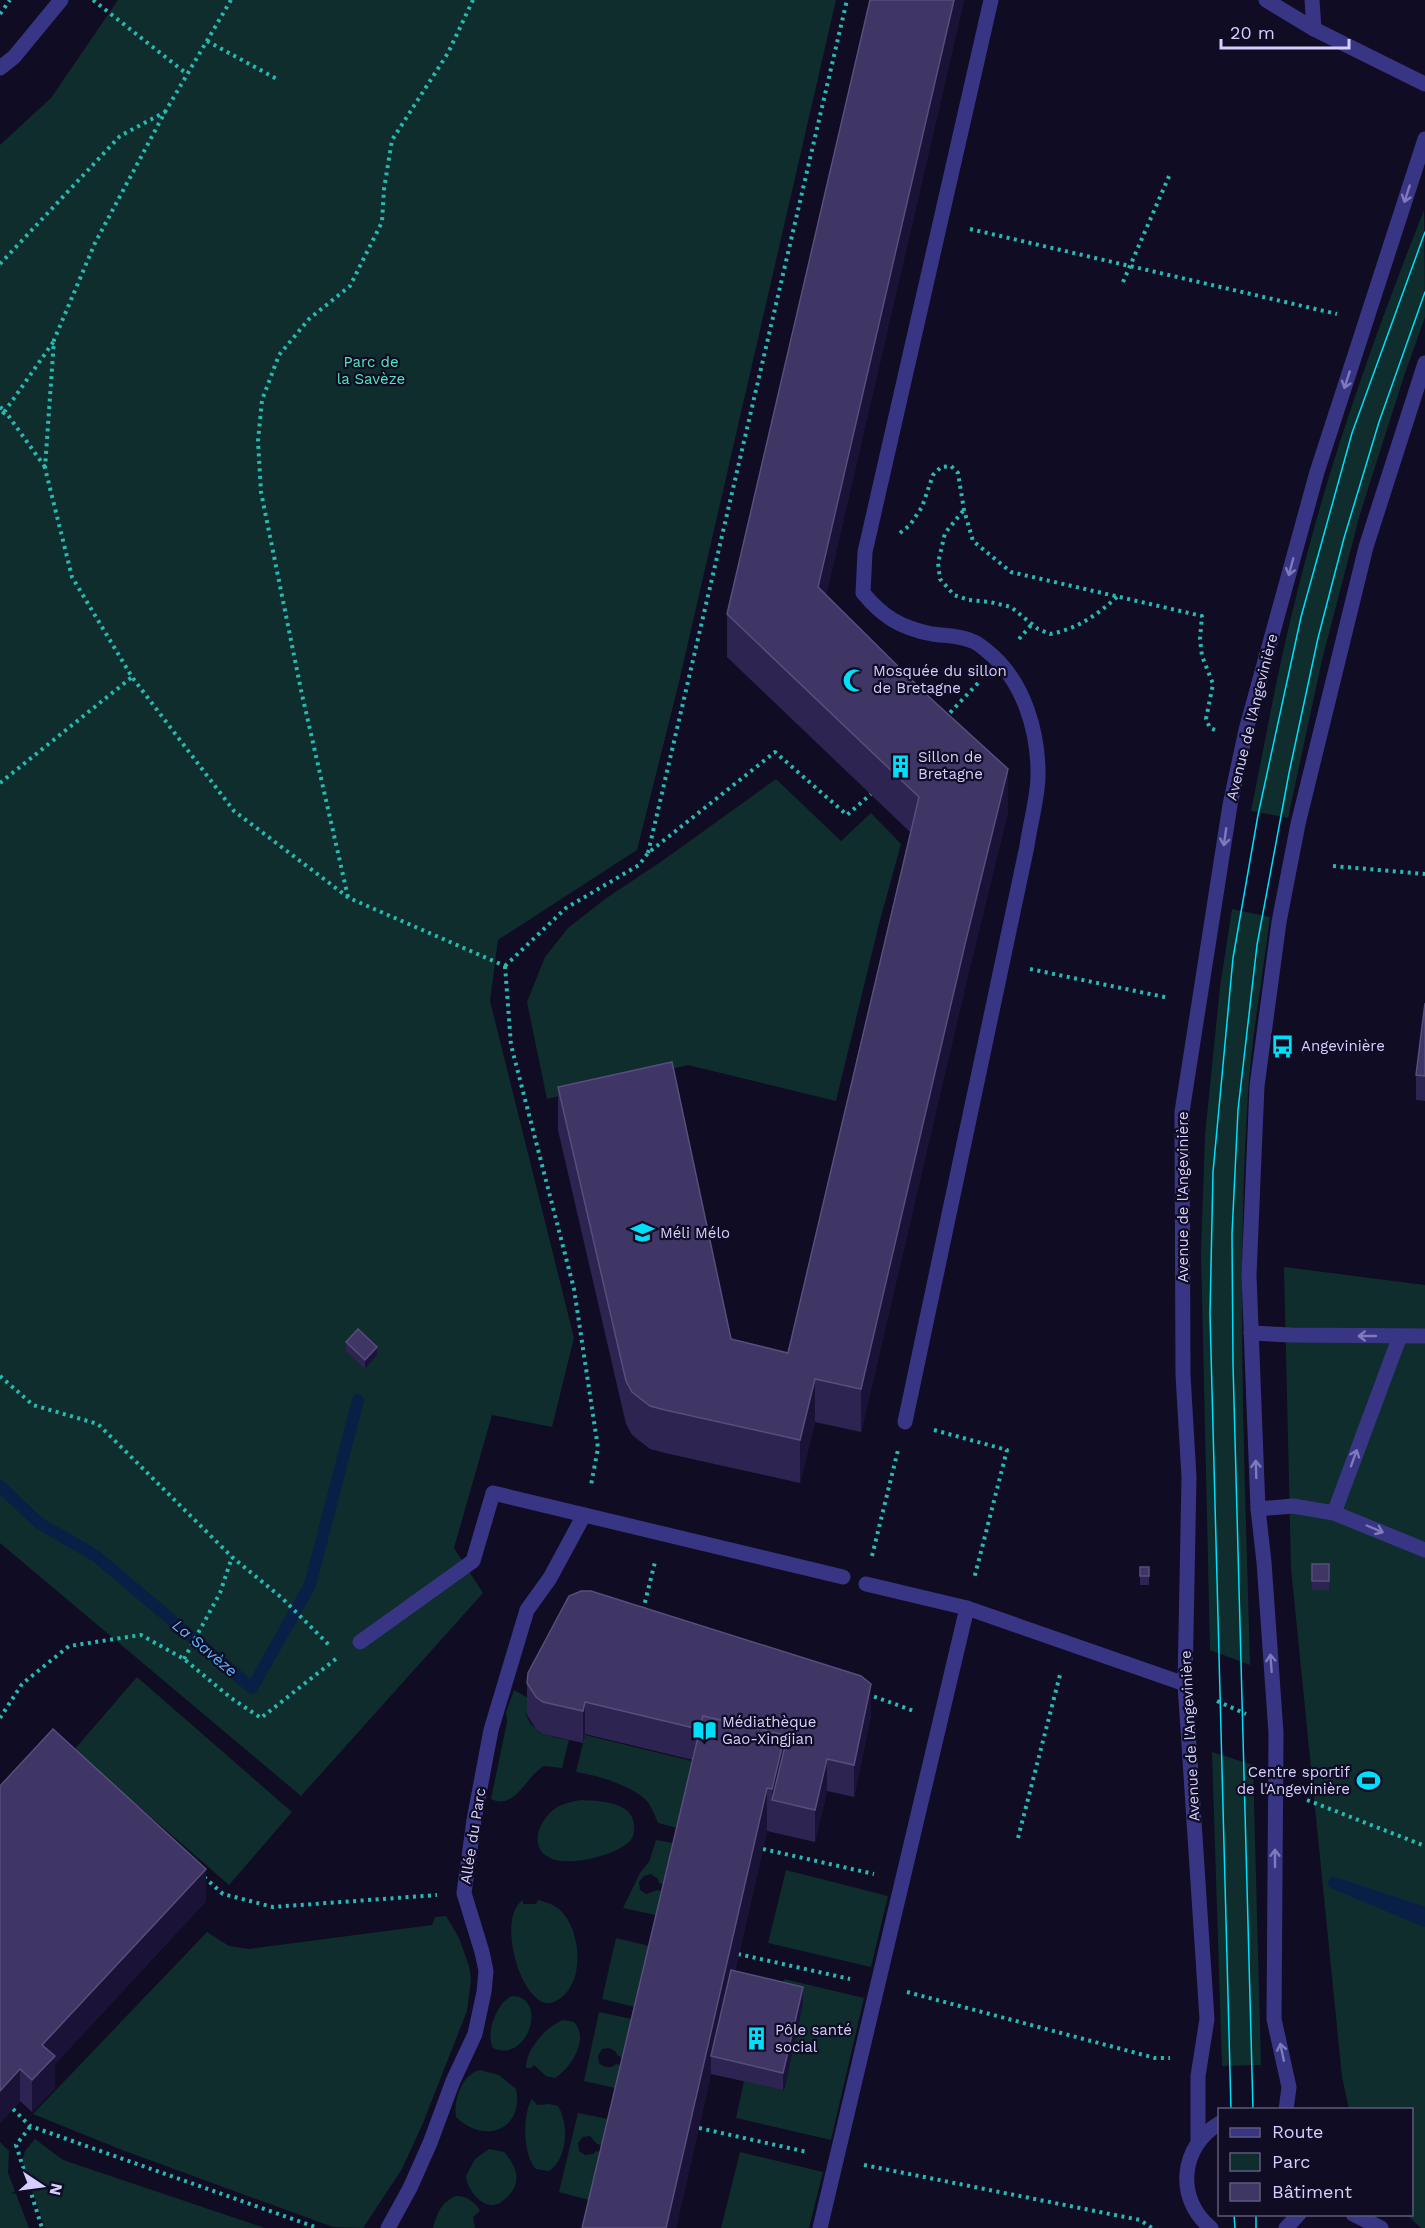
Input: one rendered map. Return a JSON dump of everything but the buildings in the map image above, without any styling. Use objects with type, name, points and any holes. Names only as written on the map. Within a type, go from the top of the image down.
[{"type":"street","points":[[905,1422],[1027,846],[1038,780],[1036,748],[1029,714],[1015,683],[999,661],[975,641],[932,634],[901,625],[879,612],[863,593],[866,552],[991,0]]},
{"type":"street","points":[[1266,0],[1314,29],[1425,84]]},
{"type":"street","points":[[1312,0],[1314,29]]},
{"type":"street","points":[[0,68],[14,57],[54,3]]},
{"type":"street","name":"Avenue de l'Angevinière","points":[[1198,2141],[1198,2076],[1207,2019],[1185,1684],[1189,1477],[1183,1375],[1182,1112],[1230,805],[1244,741],[1317,472],[1425,139]]},
{"type":"street","points":[[1287,2108],[1289,2087],[1274,2019],[1276,1732],[1258,1509],[1248,1275],[1257,1086],[1279,922],[1298,824],[1366,547],[1425,363]]},
{"type":"street","points":[[1251,1333],[1425,1336]]},
{"type":"street","points":[[1334,1513],[1400,1336]]},
{"type":"street","points":[[360,1642],[473,1561],[493,1493],[843,1577]]},
{"type":"street","points":[[1258,1509],[1293,1506],[1334,1513],[1425,1550]]},
{"type":"street","name":"Allée du Parc","points":[[388,2228],[410,2188],[453,2081],[475,2034],[484,1992],[486,1971],[464,1893],[474,1820],[491,1730],[527,1610],[550,1578],[584,1515]]},
{"type":"street","points":[[866,1584],[967,1608],[1185,1684]]},
{"type":"street","points":[[820,2228],[967,1608]]},
{"type":"street","points":[[1204,2225],[1194,2210],[1186,2184],[1190,2157],[1198,2141],[1218,2125]]},
{"type":"street","points":[[1286,2228],[1298,2216]]},
{"type":"street","points":[[1357,2216],[1381,2228]]},
{"type":"path","points":[[0,14],[10,0]]},
{"type":"path","points":[[93,0],[187,74]]},
{"type":"path","points":[[0,417],[54,340],[95,243],[165,111],[231,0]]},
{"type":"path","points":[[349,898],[301,690],[261,492],[258,441],[262,400],[279,355],[309,319],[350,286],[382,222],[384,189],[392,140],[448,53],[473,0]]},
{"type":"path","points":[[648,853],[847,0]]},
{"type":"path","points":[[207,41],[277,79]]},
{"type":"path","points":[[0,264],[120,136],[165,111]]},
{"type":"path","points":[[1123,282],[1170,174]]},
{"type":"path","points":[[940,222],[1367,321]]},
{"type":"path","points":[[54,340],[45,468],[72,577],[132,676],[234,811],[349,898],[505,966]]},
{"type":"path","points":[[0,407],[45,468]]},
{"type":"path","points":[[866,552],[894,538],[910,525],[928,492],[933,475],[941,467],[951,466],[958,473],[963,510],[973,541],[1011,572],[1202,616],[1200,639],[1202,656],[1212,684],[1206,719],[1210,728],[1244,741]]},
{"type":"path","points":[[963,510],[945,533],[938,563],[940,579],[954,595],[969,600],[1011,607],[1038,629],[1050,634],[1077,626],[1097,615],[1117,597]]},
{"type":"path","points":[[0,782],[132,676]]},
{"type":"path","points":[[505,966],[566,908],[639,865],[648,853],[775,752],[847,815],[871,794]]},
{"type":"path","points":[[1334,866],[1425,874]]},
{"type":"path","points":[[1002,964],[1199,1004]]},
{"type":"path","points":[[505,966],[511,1045],[574,1289],[598,1448],[584,1515]]},
{"type":"path","points":[[0,1376],[33,1405],[98,1424],[232,1557],[282,1598],[317,1633]]},
{"type":"path","points":[[866,1584],[905,1422],[1007,1450],[967,1608]]},
{"type":"path","points":[[642,1614],[662,1534]]},
{"type":"path","points":[[185,1658],[220,1593],[232,1557]]},
{"type":"path","points":[[0,1718],[22,1684],[69,1646],[141,1635],[185,1658],[231,1698],[261,1718],[340,1656]]},
{"type":"path","points":[[1018,1838],[1068,1642]]},
{"type":"path","points":[[863,1692],[940,1720]]},
{"type":"path","points":[[763,1849],[904,1881]]},
{"type":"path","points":[[197,1871],[223,1894],[273,1907],[464,1893]]},
{"type":"path","points":[[738,1954],[879,1986]]},
{"type":"path","points":[[900,1990],[1155,2058],[1201,2059]]},
{"type":"path","points":[[13,2109],[30,2126],[318,2228]]},
{"type":"path","points":[[30,2126],[16,2145],[42,2228]]},
{"type":"path","points":[[699,2128],[836,2159]]},
{"type":"path","points":[[862,2164],[1140,2220],[1152,2228]]},
{"type":"green space","name":"Parc de la Savèze","points":[[118,0],[836,0],[679,682],[637,850],[498,940],[490,1001],[574,1338],[552,1427],[492,1415],[454,1548],[483,1593],[301,1796],[0,1543],[0,145],[51,98]]},
{"type":"green space","points":[[1424,210],[1425,317],[1360,514],[1322,660],[1288,818],[1251,811],[1285,644],[1324,493],[1371,350]]},
{"type":"green space","points":[[776,779],[841,841],[871,813],[901,844],[836,1101],[688,1065],[547,1099],[527,1002],[545,957],[568,928],[605,899]]},
{"type":"green space","points":[[1232,909],[1270,917],[1250,1071],[1244,1164],[1242,1307],[1250,1665],[1210,1650],[1201,1253],[1205,1135],[1220,987]]},
{"type":"green space","name":"Centre sportif de l'Angevinière","points":[[1284,1267],[1425,1285],[1425,2228],[1421,2228],[1408,2216],[1413,2216],[1413,2108],[1349,2108],[1342,2077],[1291,1568]]},
{"type":"green space","points":[[137,1677],[292,1812],[229,1885],[74,1750]]},
{"type":"green space","points":[[514,1690],[530,1699],[526,1715],[538,1731],[569,1740],[562,1768],[544,1766],[514,1796],[499,1801],[491,1799],[507,1722],[506,1712]]},
{"type":"green space","points":[[585,1735],[692,1761],[677,1828],[658,1823],[647,1801],[624,1786],[576,1772]]},
{"type":"green space","points":[[1212,1752],[1253,1765],[1261,2065],[1222,2066]]},
{"type":"green space","points":[[581,1800],[613,1804],[627,1811],[634,1825],[632,1839],[613,1852],[591,1859],[568,1861],[550,1858],[539,1846],[539,1831],[542,1824],[559,1806]]},
{"type":"green space","points":[[656,1840],[673,1843],[663,1884],[651,1874],[644,1876],[639,1882],[640,1890],[646,1894],[661,1891],[656,1915],[623,1908],[640,1873],[649,1862]]},
{"type":"green space","points":[[786,1870],[888,1896],[871,1967],[768,1943]]},
{"type":"green space","points":[[523,1900],[523,1904],[536,1904],[538,1900],[557,1907],[567,1918],[573,1930],[578,1957],[576,1971],[565,1995],[554,2002],[543,2002],[532,1994],[516,1963],[511,1926],[515,1910]]},
{"type":"green space","points":[[446,1916],[459,1938],[469,1966],[471,1979],[467,2011],[423,2123],[402,2169],[363,2228],[333,2227],[122,2150],[33,2114],[207,1932],[229,1946],[249,1949],[432,1925],[435,1917]]},
{"type":"green space","points":[[616,1938],[649,1946],[635,2007],[602,1999]]},
{"type":"green space","points":[[784,1979],[864,1998],[831,2140],[736,2118],[744,2081],[784,2090],[803,2004],[779,1998]]},
{"type":"green space","points":[[512,1996],[523,1999],[530,2007],[529,2028],[524,2039],[516,2047],[505,2050],[493,2048],[490,2034],[494,2019],[497,2011]]},
{"type":"green space","points":[[599,2012],[632,2019],[622,2057],[618,2056],[614,2050],[607,2048],[602,2049],[598,2056],[599,2063],[605,2067],[621,2065],[615,2088],[584,2081]]},
{"type":"green space","points":[[564,2020],[574,2022],[580,2037],[576,2053],[567,2067],[555,2078],[546,2076],[534,2065],[526,2068],[533,2046],[545,2032]]},
{"type":"green space","points":[[480,2070],[499,2075],[516,2089],[517,2103],[514,2115],[500,2129],[478,2130],[467,2126],[456,2117],[456,2103],[460,2089],[468,2077]]},
{"type":"green space","points":[[532,2099],[537,2105],[558,2106],[562,2113],[565,2131],[563,2150],[555,2166],[549,2171],[536,2169],[528,2155],[525,2124]]},
{"type":"green space","points":[[578,2113],[608,2119],[602,2145],[597,2144],[590,2136],[583,2137],[578,2143],[579,2151],[585,2155],[600,2152],[589,2200],[559,2192]]},
{"type":"green space","points":[[35,2139],[63,2160],[265,2228],[45,2228],[22,2161],[25,2151]]},
{"type":"green space","points":[[0,2142],[9,2151],[8,2173],[29,2228],[0,2228]]},
{"type":"green space","points":[[489,2149],[504,2152],[512,2163],[516,2175],[515,2187],[511,2193],[502,2202],[494,2205],[483,2203],[475,2195],[466,2176],[475,2159]]},
{"type":"green space","points":[[740,2152],[823,2172],[809,2228],[721,2228]]},
{"type":"green space","points":[[456,2196],[470,2200],[480,2211],[473,2217],[475,2228],[433,2228],[443,2205]]},
{"type":"waterway","name":"La Savèze","points":[[0,1486],[39,1523],[96,1556],[252,1688],[310,1585],[358,1400]]},
{"type":"waterway","points":[[1425,1913],[1334,1883],[1425,1921]]},
{"type":"tram line","points":[[1231,2108],[1210,1314],[1213,1172],[1233,958],[1258,815],[1301,617],[1352,433],[1425,232]]},
{"type":"tram line","points":[[1253,2108],[1233,1364],[1232,1234],[1238,1110],[1257,945],[1289,773],[1318,638],[1344,538],[1379,422],[1425,292]]},
{"type":"tram line","points":[[1234,2216],[1235,2228]]},
{"type":"tram line","points":[[1256,2216],[1256,2228]]},
{"type":"place","name":"Mosquée du sillon de Bretagne","points":[[855,680]]},
{"type":"place","name":"Sillon de Bretagne","points":[[900,766]]},
{"type":"place","name":"Angevinière","points":[[1283,1046]]},
{"type":"place","name":"Méli Mélo","points":[[642,1233]]},
{"type":"place","name":"Médiathèque Gao-Xingjian","points":[[704,1731]]},
{"type":"place","name":"Centre sportif de l'Angevinière","points":[[1368,1781]]},
{"type":"place","name":"Pôle santé social","points":[[757,2039]]}]
